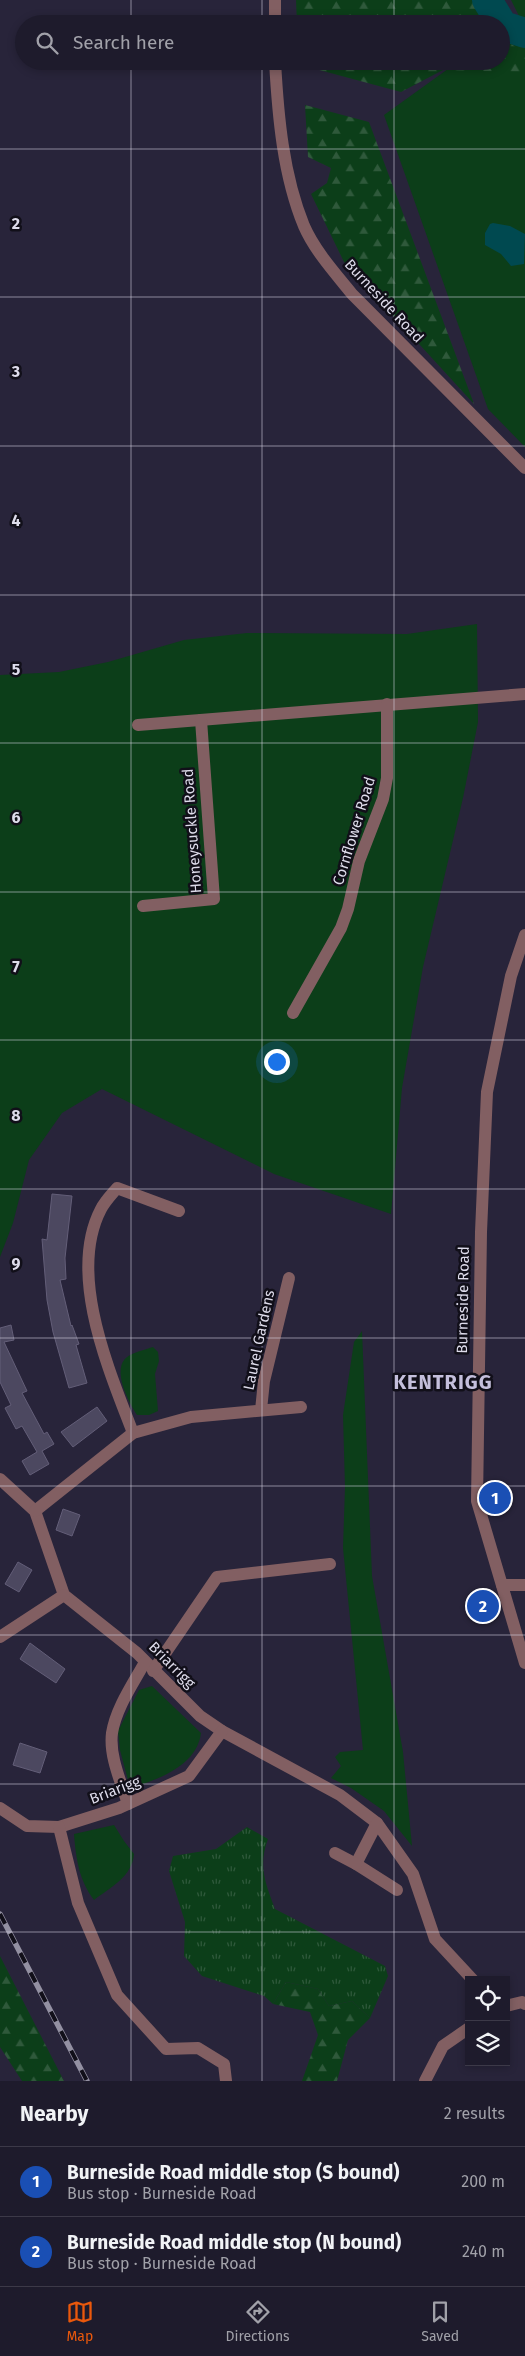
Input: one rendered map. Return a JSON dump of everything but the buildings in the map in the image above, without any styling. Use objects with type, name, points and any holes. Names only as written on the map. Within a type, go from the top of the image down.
[{"type":"street","points":[[275,0],[275,15]]},
{"type":"street","name":"Burneside Road","points":[[276,70],[288,175],[305,227],[329,266],[352,294],[525,468]]},
{"type":"street","points":[[138,725],[525,694]]},
{"type":"street","name":"Cornflower Road","points":[[293,1013],[341,928],[348,909],[359,861],[383,799],[387,778],[387,704]]},
{"type":"street","name":"Honeysuckle Road","points":[[143,906],[214,899],[201,720]]},
{"type":"street","name":"Burneside Road","points":[[525,935],[511,976],[487,1092],[480,1232],[477,1501],[525,1663]]},
{"type":"street","points":[[133,1433],[101,1350],[88,1281],[91,1238],[101,1208],[117,1188],[179,1210]]},
{"type":"street","name":"Laurel Gardens","points":[[262,1410],[264,1382],[289,1278]]},
{"type":"street","name":"Laurel Gardens","points":[[35,1511],[133,1433],[191,1418],[301,1407]]},
{"type":"street","points":[[0,1479],[35,1511],[64,1594],[0,1637]]},
{"type":"street","points":[[128,1804],[113,1756],[112,1733],[118,1712],[149,1667],[218,1577],[330,1564]]},
{"type":"street","points":[[502,1586],[525,1585]]},
{"type":"street","name":"Briarrigg","points":[[64,1594],[149,1667],[200,1716],[222,1731],[340,1795],[377,1823],[413,1874],[435,1939],[469,1976]]},
{"type":"street","name":"Briarigg","points":[[0,1808],[27,1826],[59,1827],[128,1804],[189,1776],[222,1731]]},
{"type":"street","points":[[356,1864],[377,1823]]},
{"type":"street","points":[[59,1827],[78,1903],[117,1994],[166,2049],[198,2048],[224,2064],[226,2081]]},
{"type":"street","points":[[334,1852],[397,1890]]},
{"type":"street","points":[[510,2005],[522,2002],[525,2004]]},
{"type":"street","points":[[425,2081],[443,2046],[465,2031]]},
{"type":"green space","points":[[296,0],[475,0],[484,15],[297,15]]},
{"type":"green space","points":[[511,0],[525,0],[525,447],[488,409],[384,115],[446,70],[510,70],[510,25],[520,18]]},
{"type":"green space","points":[[510,42],[525,56],[525,72],[443,70],[510,70]]},
{"type":"green space","points":[[319,70],[443,70],[401,92]]},
{"type":"green space","points":[[305,105],[369,122],[474,404],[344,262],[311,194],[327,183],[331,168],[308,157]]},
{"type":"green space","points":[[477,624],[478,722],[463,798],[423,967],[402,1088],[391,1214],[274,1174],[102,1089],[62,1113],[29,1160],[13,1223],[0,1257],[0,675],[59,672],[108,662],[184,640],[247,633],[407,634]]},
{"type":"green space","points":[[362,1331],[372,1576],[403,1752],[412,1846],[384,1811],[351,1788],[331,1778],[341,1766],[335,1757],[340,1752],[363,1750],[343,1548],[345,1487],[343,1415],[354,1342]]},
{"type":"green space","points":[[153,1347],[158,1352],[159,1361],[155,1374],[158,1411],[149,1415],[137,1415],[126,1395],[121,1377],[121,1369],[127,1357]]},
{"type":"green space","points":[[152,1686],[201,1733],[198,1745],[184,1763],[163,1776],[130,1788],[120,1750],[118,1731],[139,1690]]},
{"type":"green space","points":[[114,1825],[134,1854],[132,1862],[120,1881],[94,1900],[85,1885],[79,1869],[74,1834]]},
{"type":"green space","points":[[247,1827],[268,1839],[263,1866],[275,1909],[385,1966],[388,1976],[370,2018],[352,2001],[329,2006],[318,1989],[286,1982],[273,2004],[264,1996],[202,1976],[184,1956],[185,1922],[169,1871],[173,1856],[216,1849]]},
{"type":"green space","points":[[0,1956],[64,2081],[22,2081],[0,2047]]},
{"type":"green space","points":[[286,1982],[318,1989],[329,2006],[352,2001],[370,2018],[348,2040],[337,2081],[302,2081],[318,2035],[310,2012],[273,2004]]},
{"type":"shaded area","points":[[490,224],[510,226],[525,234],[524,264],[511,266],[501,254],[485,245],[485,233]]},
{"type":"waterway","points":[[487,0],[496,15]]},
{"type":"waterway","points":[[510,28],[525,33]]},
{"type":"railway","points":[[0,1914],[87,2081]]},
{"type":"place","name":"Burneside Road middle stop (S bound)","points":[[495,1498]]},
{"type":"place","name":"Burneside Road middle stop (N bound)","points":[[483,1606]]},
{"type":"district","name":"KENTRIGG","points":[[443,1382]]}]
